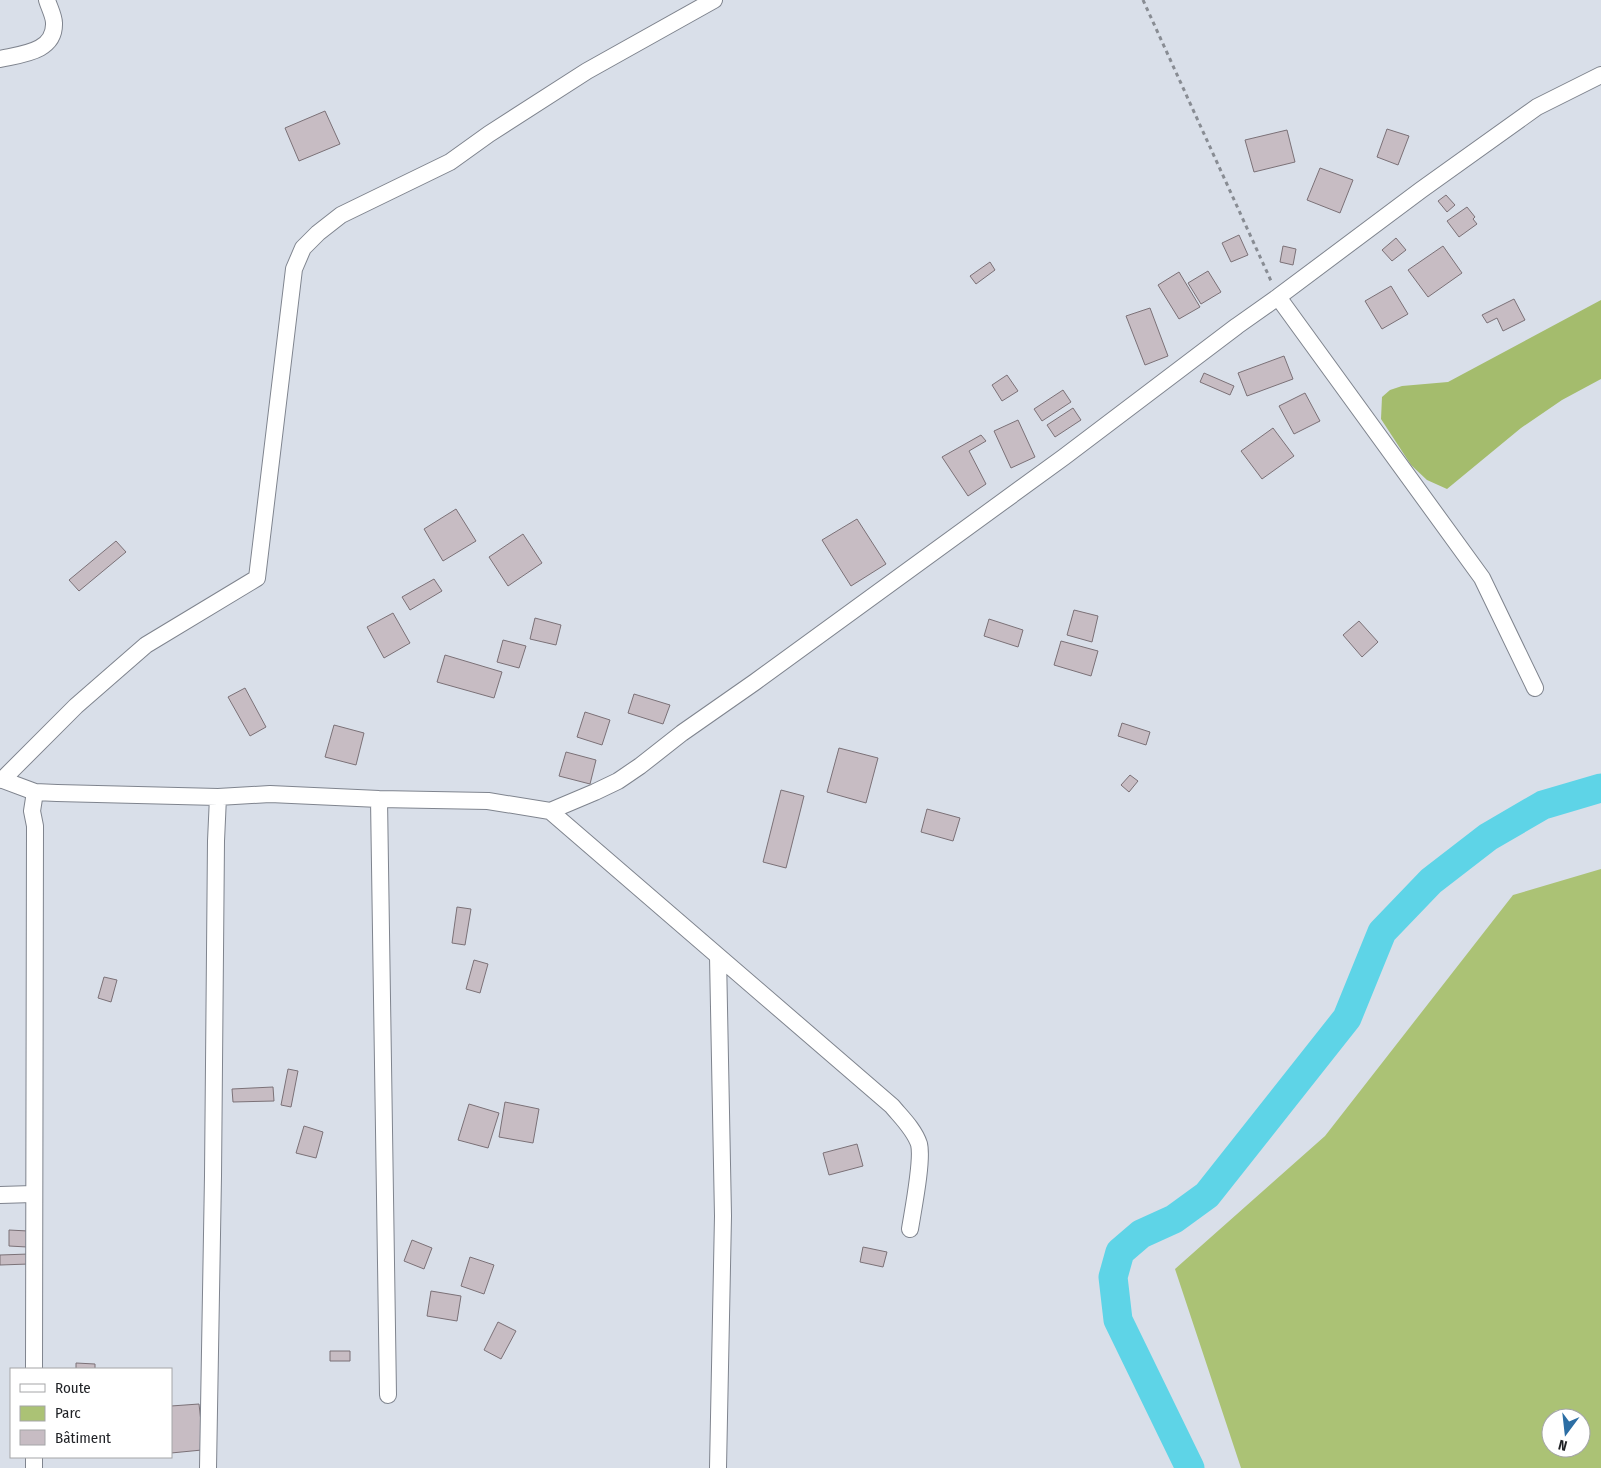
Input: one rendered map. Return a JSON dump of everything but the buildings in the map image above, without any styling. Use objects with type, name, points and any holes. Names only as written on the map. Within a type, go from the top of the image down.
[{"type":"street","points":[[0,59],[34,50],[48,44],[53,34],[54,21],[47,0]]},
{"type":"street","points":[[714,0],[587,71],[489,134],[450,162],[341,215],[303,248],[294,269],[257,578],[146,645],[76,706],[1,780],[35,792],[218,797],[270,794],[488,801],[550,811],[892,1106],[910,1127],[919,1144],[919,1160],[910,1229]]},
{"type":"street","points":[[550,811],[618,781],[640,766],[682,733],[1064,457],[1236,326],[1278,297],[1421,190],[1538,107],[1601,75]]},
{"type":"street","points":[[1278,297],[1482,578],[1535,688]]},
{"type":"street","points":[[34,1368],[35,826],[32,811],[35,792]]},
{"type":"street","points":[[208,1468],[218,797]]},
{"type":"street","points":[[379,799],[388,1395]]},
{"type":"street","points":[[718,956],[723,1216],[718,1468]]},
{"type":"street","points":[[0,1195],[33,1194]]},
{"type":"path","points":[[1144,0],[1278,297]]},
{"type":"green space","points":[[1601,300],[1601,379],[1562,400],[1521,428],[1447,489],[1427,480],[1411,465],[1381,419],[1382,397],[1390,390],[1402,386],[1448,382]]},
{"type":"green space","points":[[1601,869],[1601,1468],[1241,1468],[1175,1269],[1325,1136],[1513,895]]},
{"type":"waterway","points":[[1190,1468],[1118,1320],[1113,1277],[1120,1252],[1141,1234],[1174,1219],[1207,1195],[1347,1018],[1382,932],[1431,881],[1488,837],[1543,805],[1601,788]]}]
